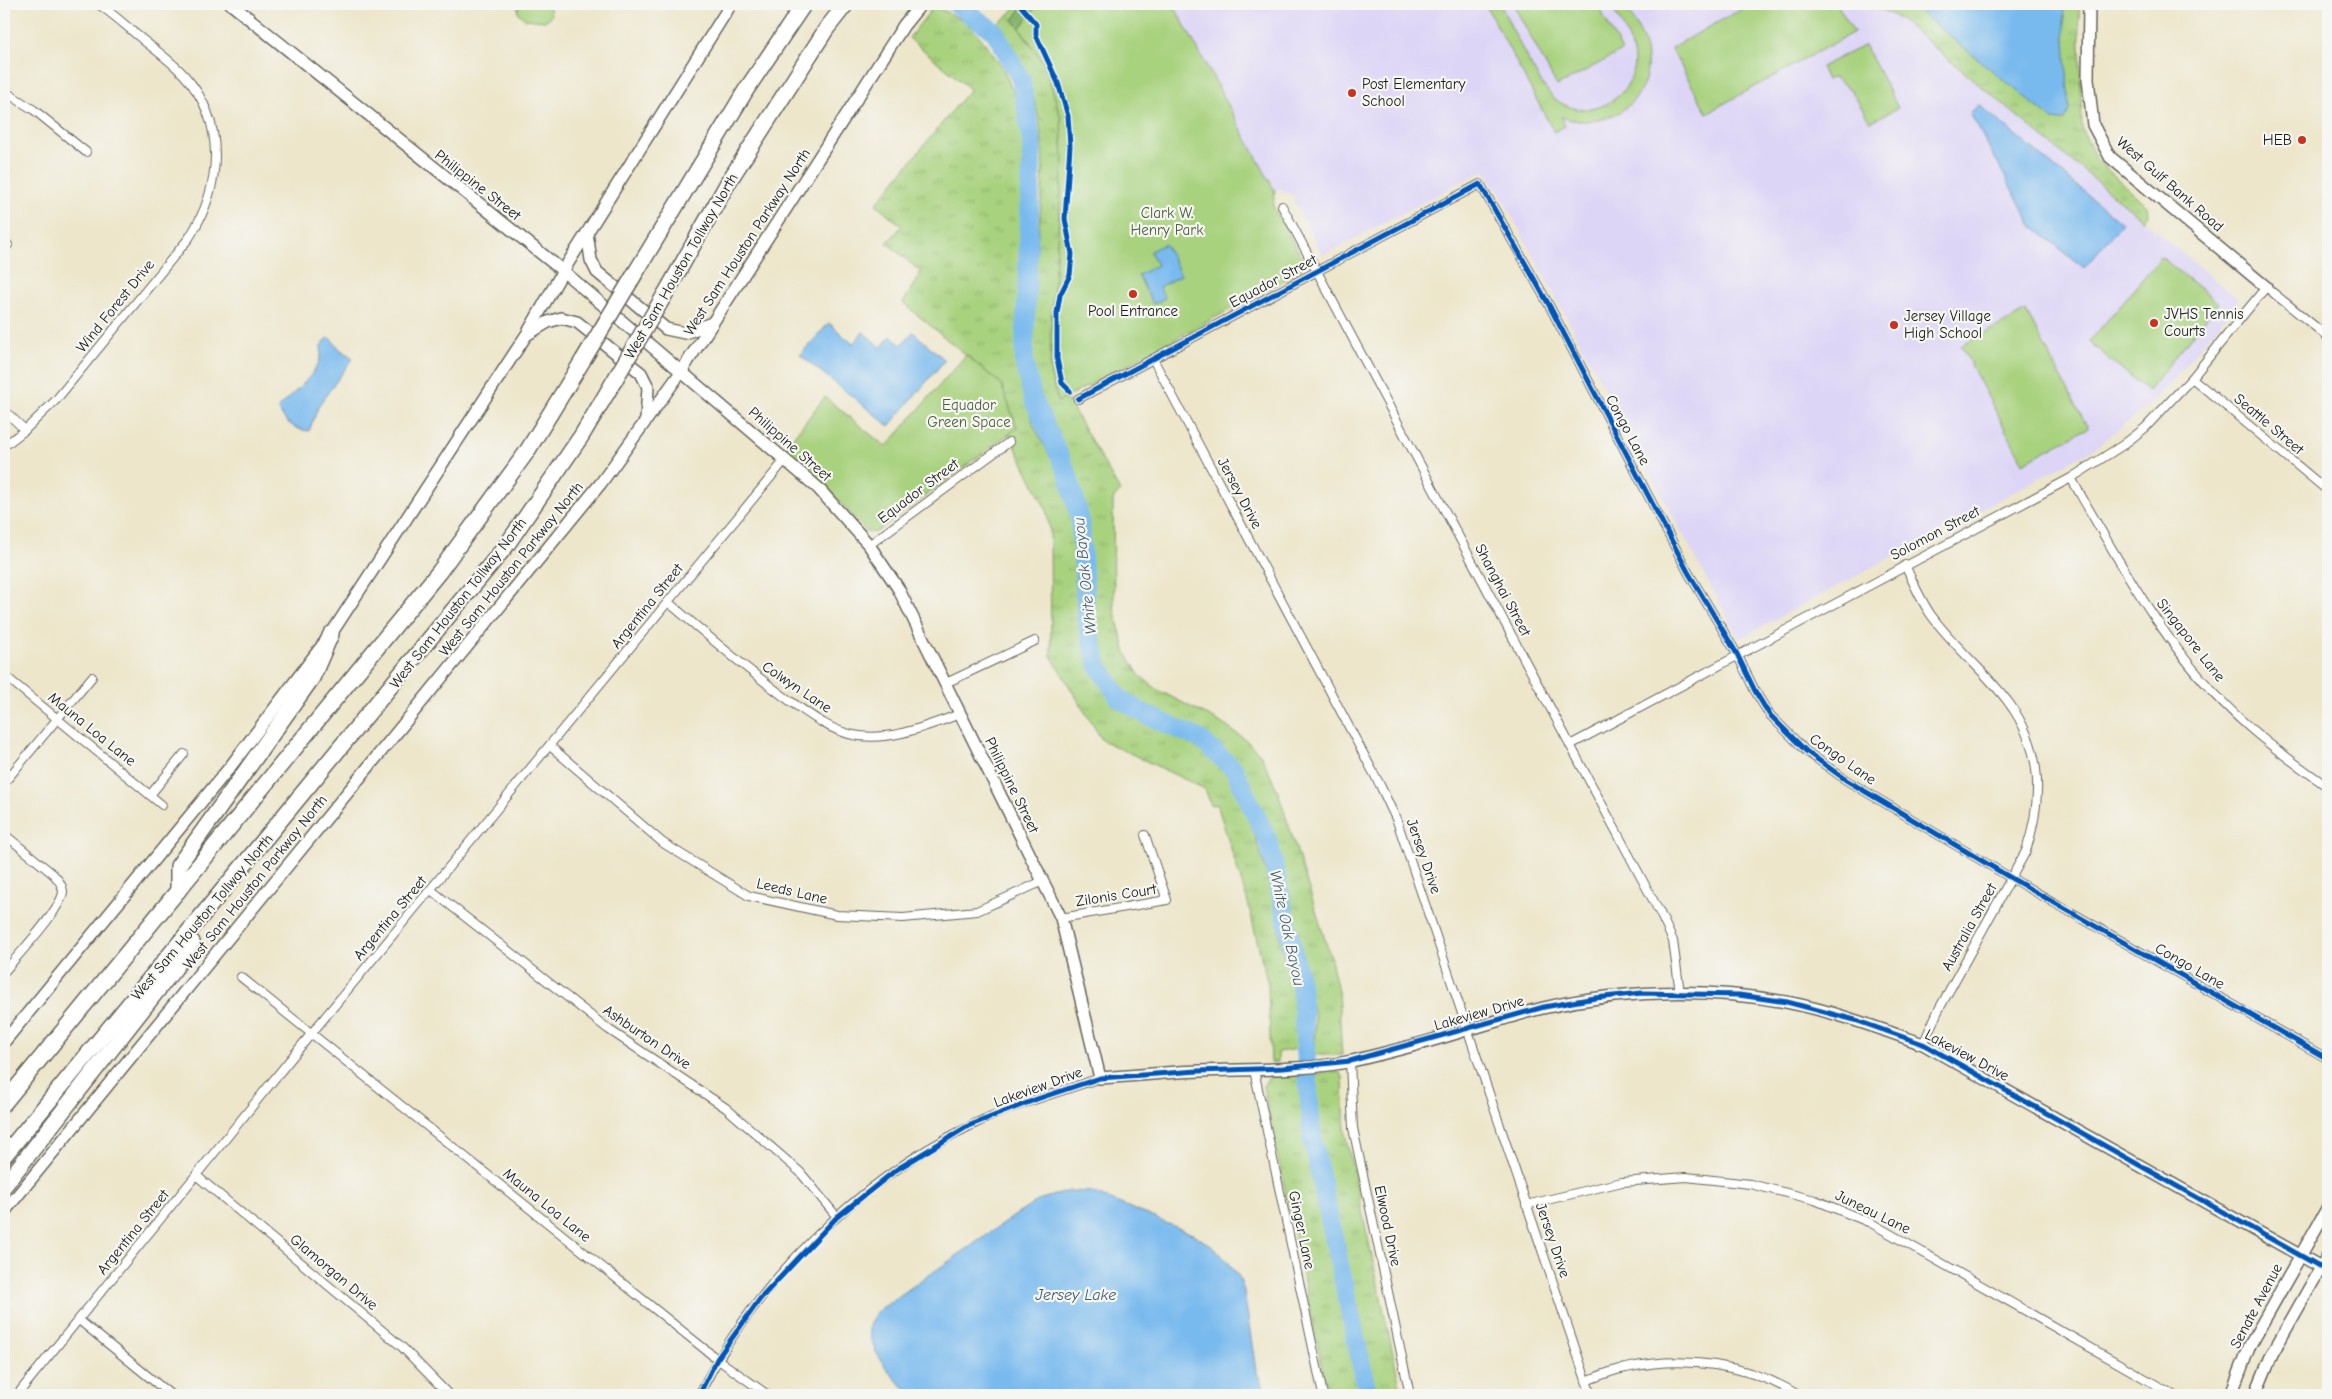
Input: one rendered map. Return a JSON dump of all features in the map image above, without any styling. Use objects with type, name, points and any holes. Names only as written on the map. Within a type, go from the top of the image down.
[{"type":"highway","points":[[4,1103],[462,544],[526,453],[746,90],[804,4]]},
{"type":"highway","name":"West Sam Houston Tollway North","points":[[4,1156],[506,546],[582,435],[729,182],[828,28],[846,4]]},
{"type":"highway","points":[[178,891],[178,866],[312,678],[331,634]]},
{"type":"highway","points":[[4,1186],[175,968],[240,870]]},
{"type":"street","name":"Wind Forest Drive","points":[[4,446],[25,430],[56,400],[188,238],[208,200],[216,163],[214,135],[210,121],[192,86],[174,66],[98,4]]},
{"type":"street","name":"Philippine Street","points":[[231,4],[563,271],[818,488],[869,545],[898,588],[1061,918],[1100,1078]]},
{"type":"street","points":[[4,1042],[230,767],[331,634],[527,334],[563,271],[730,4]]},
{"type":"street","name":"West Sam Houston Parkway North","points":[[4,1212],[593,493],[681,372],[904,25],[920,4]]},
{"type":"street","name":"West Gulf Bank Road","points":[[2089,4],[2089,89],[2093,125],[2110,157],[2328,338]]},
{"type":"street","points":[[4,91],[34,110],[86,152]]},
{"type":"street","name":"Equador Street","points":[[1078,399],[1480,184]]},
{"type":"street","name":"Congo Lane","points":[[1480,184],[1551,308],[1688,572],[1737,654],[1754,691],[1769,714],[1806,751],[1846,780],[2011,878],[2328,1059]]},
{"type":"street","name":"Shanghai Street","points":[[1282,206],[1673,941],[1680,993]]},
{"type":"street","points":[[587,233],[591,260],[597,272],[666,329],[685,333],[712,323]]},
{"type":"street","name":"Solomon Street","points":[[1570,745],[1904,565],[2071,478],[2145,428],[2192,378],[2266,287]]},
{"type":"street","points":[[527,334],[548,322],[561,318],[577,322],[641,373],[648,387],[646,420]]},
{"type":"street","name":"Jersey Drive","points":[[1153,359],[1389,803],[1412,864],[1466,1030],[1590,1395]]},
{"type":"street","name":"Seattle Street","points":[[2192,378],[2328,491]]},
{"type":"street","points":[[4,410],[25,430]]},
{"type":"street","name":"Equador Street","points":[[869,545],[1009,442]]},
{"type":"street","name":"Argentina Street","points":[[17,1395],[311,1034],[785,460]]},
{"type":"street","name":"Singapore Lane","points":[[2071,478],[2140,596],[2178,650],[2212,690],[2249,727],[2328,787]]},
{"type":"street","name":"Australia Street","points":[[1904,565],[1931,615],[2009,703],[2030,745],[2037,769],[2038,802],[2034,825],[2026,851],[1938,1011],[1923,1044]]},
{"type":"street","name":"Colwyn Lane","points":[[668,602],[753,675],[820,722],[853,735],[884,736],[918,730],[960,714]]},
{"type":"street","points":[[946,683],[1035,641]]},
{"type":"street","name":"Mauna Loa Lane","points":[[4,675],[162,805]]},
{"type":"street","points":[[4,783],[92,677]]},
{"type":"street","name":"Leeds Lane","points":[[550,746],[663,843],[749,896],[837,915],[903,918],[977,911],[1043,882]]},
{"type":"street","points":[[150,795],[184,754]]},
{"type":"street","points":[[4,834],[53,874],[60,882],[62,891],[56,909],[4,972]]},
{"type":"street","name":"Zilonis Court","points":[[1061,918],[1167,900],[1145,834]]},
{"type":"street","name":"Ashburton Drive","points":[[431,890],[608,1029],[726,1108],[800,1172],[837,1217]]},
{"type":"street","name":"Mauna Loa Lane","points":[[241,977],[717,1359],[768,1395]]},
{"type":"street","name":"Lakeview Drive","points":[[699,1395],[717,1359],[760,1299],[837,1217],[896,1170],[968,1126],[1037,1099],[1100,1078],[1198,1071],[1254,1070],[1350,1061],[1466,1030],[1509,1016],[1595,998],[1642,993],[1739,995],[1788,1002],[1855,1020],[1923,1044],[2325,1269]]},
{"type":"street","name":"Elwood Drive","points":[[1350,1061],[1353,1128],[1410,1395]]},
{"type":"street","name":"Ginger Lane","points":[[1254,1070],[1323,1395]]},
{"type":"street","name":"Glamorgan Drive","points":[[197,1176],[402,1347],[449,1395]]},
{"type":"street","name":"Juneau Lane","points":[[1526,1205],[1622,1182],[1686,1177],[1750,1184],[1815,1200],[1871,1223],[2174,1395]]},
{"type":"street","name":"Senate Avenue","points":[[2230,1395],[2250,1345],[2328,1207]]},
{"type":"street","points":[[2255,1395],[2272,1354],[2325,1269],[2328,1255]]},
{"type":"street","points":[[78,1320],[171,1395]]},
{"type":"street","points":[[1586,1381],[1626,1368],[1693,1363],[1735,1369],[1760,1377],[1798,1395]]},
{"type":"shaded area","name":"Jersey Village High School","points":[[1173,4],[1871,4],[1900,19],[2239,300],[2175,378],[2147,407],[2095,448],[1739,639],[1498,190],[1495,189],[1484,170],[1323,255],[1293,200],[1295,196],[1280,189],[1275,191]]},
{"type":"green space","points":[[518,4],[543,4],[550,8],[551,16],[545,21],[525,19],[518,13]]},
{"type":"green space","points":[[1018,4],[1024,4],[1014,20],[1045,65],[1061,118],[1063,160],[1051,329],[1050,371],[1058,401],[1066,397],[1120,491],[1113,499],[1114,608],[1126,653],[1139,675],[1158,690],[1218,721],[1245,739],[1261,755],[1278,792],[1330,955],[1338,991],[1342,1055],[1314,1055],[1313,1009],[1306,997],[1287,891],[1272,839],[1240,767],[1226,751],[1205,734],[1182,722],[1139,705],[1115,681],[1100,652],[1094,624],[1087,533],[1082,497],[1077,479],[1040,397],[1031,361],[1030,326],[1040,214],[1042,140],[1036,105],[1023,72],[993,27],[1009,15]]},
{"type":"green space","points":[[1024,4],[1043,4],[1025,34],[1013,20]]},
{"type":"green space","name":"Clark W. Henry Park","points":[[1038,4],[1173,4],[1275,191],[1273,206],[1303,260],[1300,272],[1058,402],[1050,371],[1051,329],[1063,160],[1061,118],[1045,65],[1020,28]]},
{"type":"green space","points":[[1485,4],[1500,4],[1540,81],[1548,92],[1555,99],[1568,106],[1581,109],[1607,104],[1627,86],[1632,74],[1634,59],[1631,45],[1610,4],[1624,4],[1646,50],[1647,68],[1643,84],[1636,98],[1624,109],[1611,116],[1595,120],[1578,121],[1561,117],[1565,126],[1554,132]]},
{"type":"green space","points":[[1513,4],[1597,4],[1622,51],[1557,86]]},
{"type":"green space","points":[[1751,4],[1837,4],[1854,32],[1707,113],[1671,48]]},
{"type":"green space","points":[[1871,4],[2079,4],[2082,129],[2096,159],[2147,206],[2148,214],[2143,220],[1900,19]]},
{"type":"green space","points":[[934,6],[965,21],[981,38],[1002,66],[1017,101],[1027,144],[1029,181],[1018,341],[1018,374],[1034,426],[1067,489],[1074,521],[1078,619],[1089,652],[1112,696],[1127,711],[1175,733],[1223,767],[1247,808],[1274,899],[1283,955],[1294,989],[1298,1049],[1278,1052],[1278,1062],[1271,1063],[1268,985],[1248,903],[1217,804],[1211,805],[1205,789],[1102,740],[1051,656],[1050,530],[1046,509],[1009,434],[1017,427],[1001,384],[903,303],[921,272],[887,243],[902,226],[876,204],[970,89],[909,38]]},
{"type":"green space","points":[[1865,45],[1898,108],[1870,122],[1851,90],[1834,77],[1827,80],[1821,67]]},
{"type":"green space","name":"JVHS Tennis Courts","points":[[2161,257],[2218,303],[2148,391],[2089,342]]},
{"type":"green space","points":[[2026,311],[2088,428],[2023,463],[1961,346]]},
{"type":"green space","name":"Equador Green Space","points":[[966,355],[1001,384],[1017,428],[875,533],[866,531],[825,485],[783,450],[825,397],[886,447]]},
{"type":"green space","points":[[1339,1072],[1343,1077],[1345,1133],[1402,1395],[1328,1395],[1263,1086],[1269,1077]]},
{"type":"water","points":[[1910,4],[2063,4],[2069,110],[2065,120],[2052,119]]},
{"type":"water","points":[[1979,105],[2122,223],[2084,268],[2032,226],[1970,113]]},
{"type":"water","points":[[1165,244],[1181,275],[1159,287],[1165,298],[1153,304],[1138,275],[1157,265],[1150,251]]},
{"type":"water","points":[[829,323],[853,344],[863,332],[881,347],[891,336],[901,345],[913,332],[945,360],[889,426],[800,355]]},
{"type":"water","points":[[329,337],[341,350],[353,358],[319,405],[309,431],[299,429],[287,421],[278,409],[313,372],[321,354],[321,345]]},
{"type":"water","name":"Jersey Lake","points":[[1070,1191],[1092,1192],[1195,1235],[1217,1250],[1238,1275],[1244,1291],[1256,1371],[1268,1395],[915,1395],[900,1384],[884,1365],[873,1345],[869,1326],[876,1312],[1041,1199]]},
{"type":"waterway","name":"White Oak Bayou","points":[[956,4],[995,32],[1021,79],[1032,144],[1024,362],[1033,399],[1068,474],[1080,519],[1087,623],[1098,665],[1119,698],[1145,714],[1200,739],[1234,769],[1269,843],[1301,986],[1312,1137],[1368,1395]]},
{"type":"cycle path","points":[[1019,4],[1036,24],[1036,35],[1058,83],[1068,116],[1070,146],[1065,219],[1072,254],[1070,275],[1060,295],[1057,313],[1057,359],[1062,383],[1070,391]]},
{"type":"cycle path","points":[[1078,399],[1480,184],[1549,305],[1688,572],[1737,654],[1755,691],[1769,714],[1806,751],[1846,780],[2011,878],[2328,1059]]},
{"type":"cycle path","points":[[699,1395],[717,1359],[760,1299],[837,1217],[896,1170],[968,1126],[1037,1099],[1100,1078],[1198,1071],[1283,1068],[1350,1061],[1544,1007],[1595,998],[1642,993],[1739,995],[1787,1002],[1855,1020],[1923,1044],[2328,1271]]},
{"type":"place","name":"Post Elementary School","points":[[1352,93]]},
{"type":"place","name":"HEB","points":[[2302,140]]},
{"type":"place","name":"Pool Entrance","points":[[1133,294]]},
{"type":"place","name":"JVHS Tennis Courts","points":[[2154,323]]},
{"type":"place","name":"Jersey Village High School","points":[[1894,325]]}]
